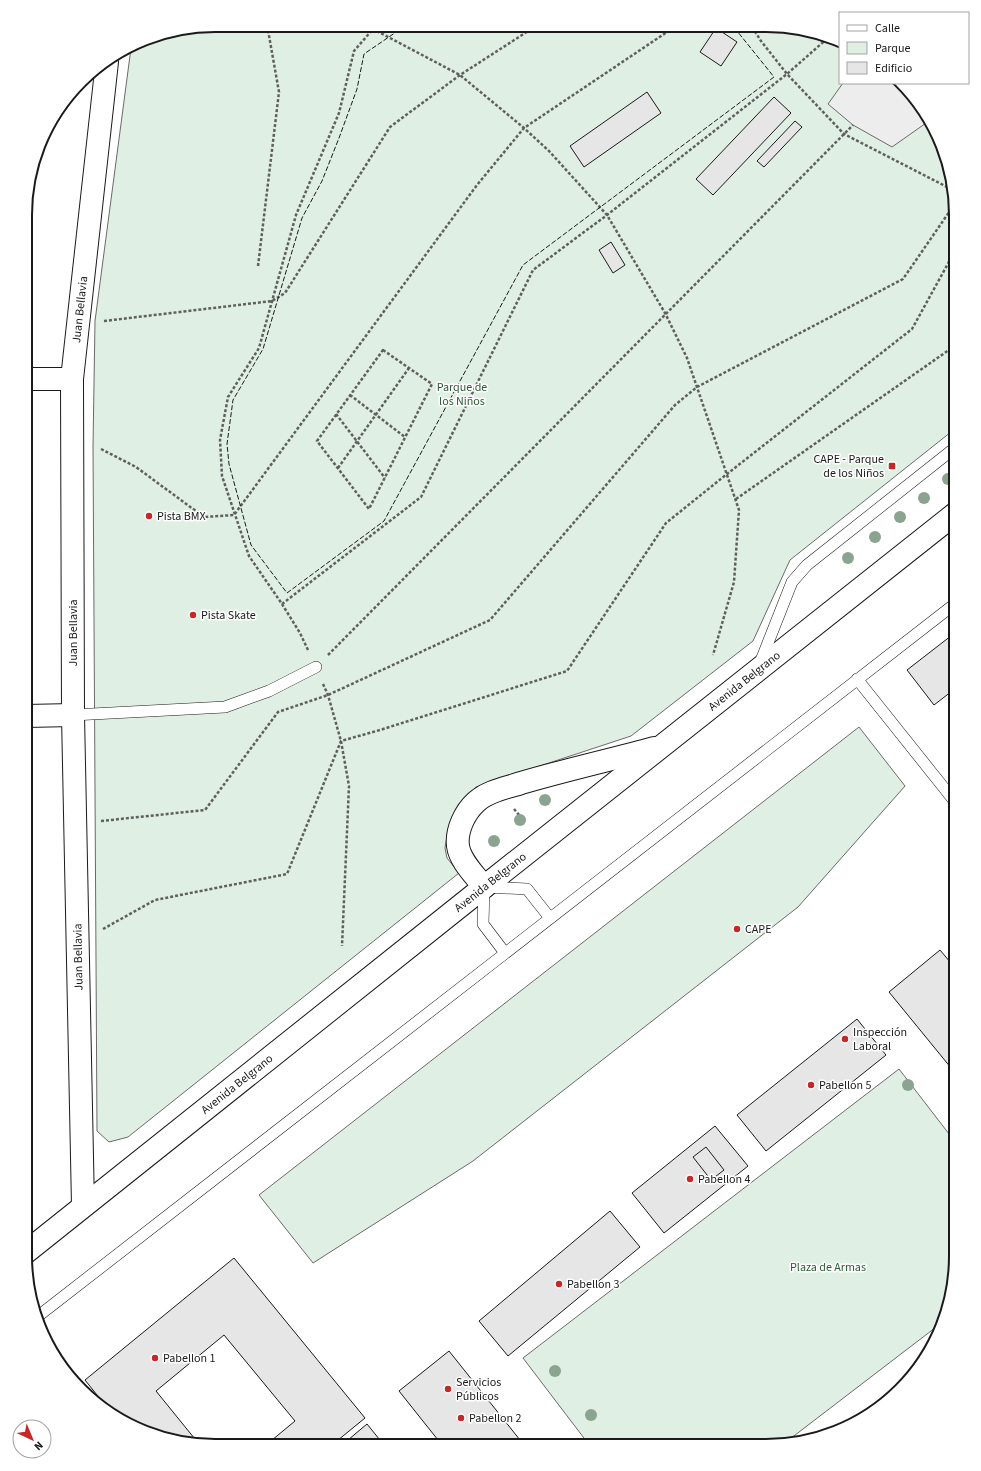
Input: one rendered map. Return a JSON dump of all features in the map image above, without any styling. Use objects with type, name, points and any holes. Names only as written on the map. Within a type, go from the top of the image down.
[{"type":"main road","name":"Juan Bellavia","points":[[83,1206],[73,715],[72,379],[106,68]]},
{"type":"main road","points":[[32,379],[72,379]]},
{"type":"main road","name":"Avenida Belgrano","points":[[32,1247],[949,519]]},
{"type":"main road","points":[[32,716],[73,715]]},
{"type":"main road","points":[[484,887],[463,860],[458,846],[461,825],[466,813],[477,801],[490,793],[552,774],[663,746]]},
{"type":"lane","points":[[757,672],[792,582],[807,565],[949,453]]},
{"type":"lane","points":[[42,1314],[949,608]]},
{"type":"lane","points":[[73,715],[225,707],[269,691],[316,667]]},
{"type":"lane","points":[[857,679],[949,795]]},
{"type":"lane","points":[[505,953],[482,924],[484,887],[527,890],[550,918]]},
{"type":"path","points":[[258,266],[279,92],[268,32]]},
{"type":"path","points":[[342,946],[348,786],[341,740],[328,695],[300,633],[249,556],[222,476],[220,440],[228,397],[259,348],[296,215],[339,113],[354,50],[369,32]]},
{"type":"path","points":[[378,32],[460,75],[524,128],[549,151],[607,215],[666,313],[687,358],[739,510],[734,582],[713,655]]},
{"type":"path","points":[[104,321],[272,301],[285,293],[390,127],[460,75],[527,32]]},
{"type":"path","points":[[101,449],[136,467],[204,517],[234,515],[477,185],[524,128],[667,32]]},
{"type":"path","points":[[755,32],[787,74],[844,134],[946,188]]},
{"type":"path","points":[[282,604],[421,497],[533,270],[607,215],[787,74],[824,42]]},
{"type":"path","points":[[316,667],[853,125]]},
{"type":"path","points":[[102,821],[205,810],[278,712],[328,695],[490,620],[675,405],[697,387],[903,279],[949,212]]},
{"type":"path","points":[[341,740],[380,730],[567,672],[666,524],[727,474],[912,329],[949,262]]},
{"type":"path","points":[[383,350],[432,384],[369,509],[317,441],[350,395],[383,350]]},
{"type":"path","points":[[736,499],[949,350]]},
{"type":"path","points":[[338,468],[409,368]]},
{"type":"path","points":[[350,395],[406,437]]},
{"type":"path","points":[[336,414],[385,478]]},
{"type":"path","points":[[103,929],[155,900],[287,874],[341,740]]},
{"type":"path","points":[[511,805],[524,821]]},
{"type":"green space","name":"Parque de los Niños","points":[[203,32],[778,32],[813,38],[839,47],[839,84],[893,84],[903,94],[918,114],[935,145],[943,168],[949,203],[949,434],[790,560],[753,641],[631,736],[476,787],[460,803],[448,830],[445,848],[447,858],[459,873],[128,1137],[109,1142],[97,1131],[93,446],[95,321],[130,53],[168,38]]},
{"type":"green space","points":[[859,727],[905,786],[798,907],[473,1161],[313,1263],[259,1195]]},
{"type":"green space","name":"Plaza de Armas","points":[[899,1069],[949,1134],[949,1268],[943,1303],[934,1329],[793,1436],[778,1439],[585,1439],[523,1358]]},
{"type":"shaded area","points":[[842,84],[893,84],[911,104],[924,124],[892,147],[853,125],[828,104]]},
{"type":"building","points":[[713,32],[722,32],[737,42],[721,66],[700,52]]},
{"type":"building","points":[[647,92],[661,113],[584,167],[570,146]]},
{"type":"building","points":[[774,97],[791,113],[713,195],[696,179]]},
{"type":"building","points":[[795,121],[802,127],[764,167],[757,161]]},
{"type":"building","points":[[611,242],[625,265],[613,273],[599,250]]},
{"type":"building","points":[[949,637],[949,693],[934,705],[907,670]]},
{"type":"building","points":[[940,950],[949,961],[949,1065],[889,992]]},
{"type":"building","name":"Pabellon 5","points":[[857,1019],[886,1055],[766,1151],[737,1115]]},
{"type":"building","name":"Pabellon 4","points":[[715,1126],[748,1166],[664,1233],[632,1193]]},
{"type":"building","points":[[706,1147],[724,1170],[711,1180],[693,1157]]},
{"type":"building","name":"Pabellon 3","points":[[610,1211],[640,1247],[508,1356],[479,1321]]},
{"type":"building","name":"Pabellon 1","points":[[234,1258],[365,1418],[339,1439],[273,1439],[295,1421],[224,1335],[156,1391],[194,1437],[168,1433],[134,1420],[98,1396],[85,1380]]},
{"type":"building","name":"Pabellon 2","points":[[449,1351],[519,1439],[437,1439],[399,1391]]},
{"type":"building","points":[[367,1424],[379,1439],[349,1439]]},
{"type":"fence","points":[[396,32],[364,54],[357,89],[339,138],[322,181],[302,218],[263,349],[233,400],[227,444],[229,464],[251,545],[287,593],[384,521],[523,265],[774,77],[738,32]]},
{"type":"place","name":"CAPE - Parque de los Niños","points":[[892,466]]},
{"type":"place","name":"Pista BMX","points":[[149,516]]},
{"type":"place","name":"Pista Skate","points":[[193,615]]},
{"type":"place","name":"CAPE","points":[[737,929]]},
{"type":"place","name":"Inspección Laboral","points":[[845,1039]]},
{"type":"place","name":"Pabellon 5","points":[[811,1085]]},
{"type":"place","name":"Pabellon 4","points":[[690,1179]]},
{"type":"place","name":"Pabellon 3","points":[[559,1284]]},
{"type":"place","name":"Pabellon 1","points":[[155,1358]]},
{"type":"place","name":"Servicios Públicos","points":[[448,1389]]},
{"type":"place","name":"Pabellon 2","points":[[461,1418]]}]
